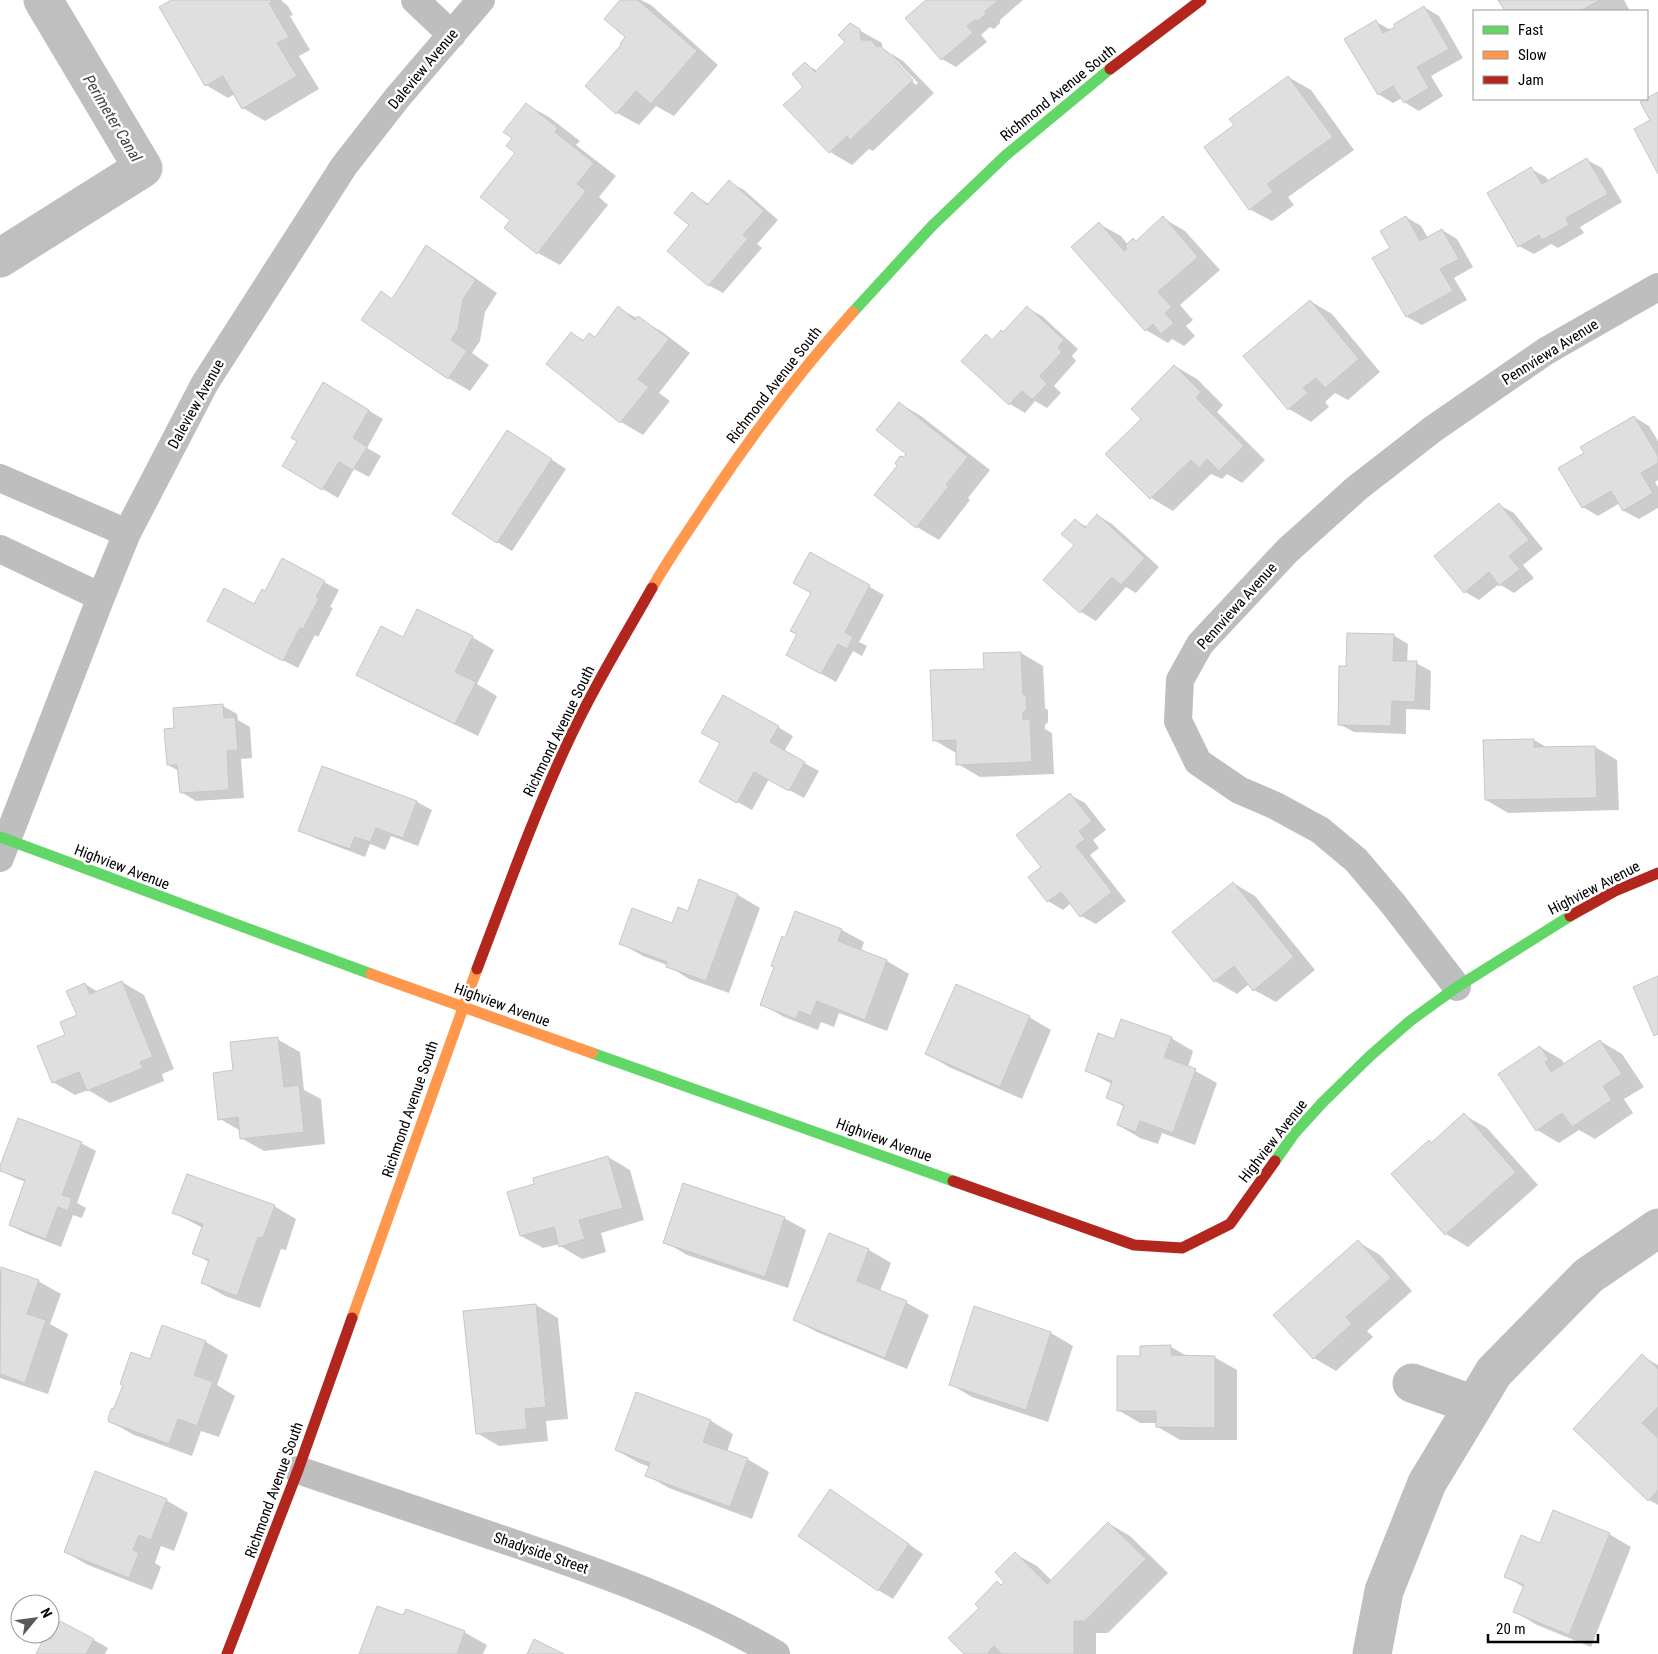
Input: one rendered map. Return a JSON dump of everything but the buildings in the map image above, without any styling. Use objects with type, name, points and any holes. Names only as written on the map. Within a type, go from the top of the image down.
[{"type":"street","points":[[415,0],[452,34]]},
{"type":"street","name":"Daleview Avenue","points":[[2,845],[127,533],[205,383],[339,174],[397,98],[482,0]]},
{"type":"street","name":"Richmond Avenue South","points":[[227,1654],[298,1470],[462,1007],[540,804],[568,742],[599,681],[666,564],[742,450],[825,343],[932,226],[1004,156],[1086,87],[1201,0]]},
{"type":"street","name":"Pennviewa Avenue","points":[[1457,987],[1356,860],[1320,830],[1276,806],[1238,790],[1198,762],[1178,721],[1180,680],[1200,644],[1287,551],[1357,488],[1433,429],[1546,351],[1658,287]]},
{"type":"street","points":[[0,478],[127,533]]},
{"type":"street","points":[[0,549],[101,597]]},
{"type":"street","name":"Highview Avenue","points":[[2,845],[227,922],[1134,1245],[1182,1248],[1230,1224],[1294,1134],[1322,1103],[1370,1056],[1410,1021],[1457,987],[1560,921],[1615,891],[1658,873]]},
{"type":"street","name":"Shadyside Street","points":[[298,1470],[565,1561],[653,1595],[743,1634],[776,1654]]},
{"type":"waterway","name":"Perimeter Canal","points":[[0,258],[143,168],[43,0]]},
{"type":"waterway","points":[[1372,1654],[1384,1591],[1427,1483],[1494,1372],[1588,1276],[1658,1228]]},
{"type":"waterway","points":[[1412,1383],[1474,1405]]},
{"type":"traffic: fast","points":[[853,312],[932,226],[1005,156],[1110,69]]},
{"type":"traffic: fast","points":[[0,837],[371,974]]},
{"type":"traffic: fast","points":[[1275,1161],[1294,1134],[1322,1103],[1370,1056],[1410,1021],[1457,987],[1570,916]]},
{"type":"traffic: fast","points":[[592,1053],[953,1181]]},
{"type":"traffic: slow","points":[[652,588],[708,501],[759,428],[795,380],[853,312]]},
{"type":"traffic: slow","points":[[352,1318],[477,969]]},
{"type":"traffic: slow","points":[[371,974],[592,1053]]},
{"type":"traffic: jam","points":[[1110,69],[1201,0]]},
{"type":"traffic: jam","points":[[477,969],[531,827],[567,744],[597,684],[652,588]]},
{"type":"traffic: jam","points":[[1570,916],[1615,891],[1658,873]]},
{"type":"traffic: jam","points":[[953,1181],[1134,1245],[1182,1248],[1230,1224],[1275,1161]]},
{"type":"traffic: jam","points":[[227,1654],[298,1470],[352,1318]]}]
